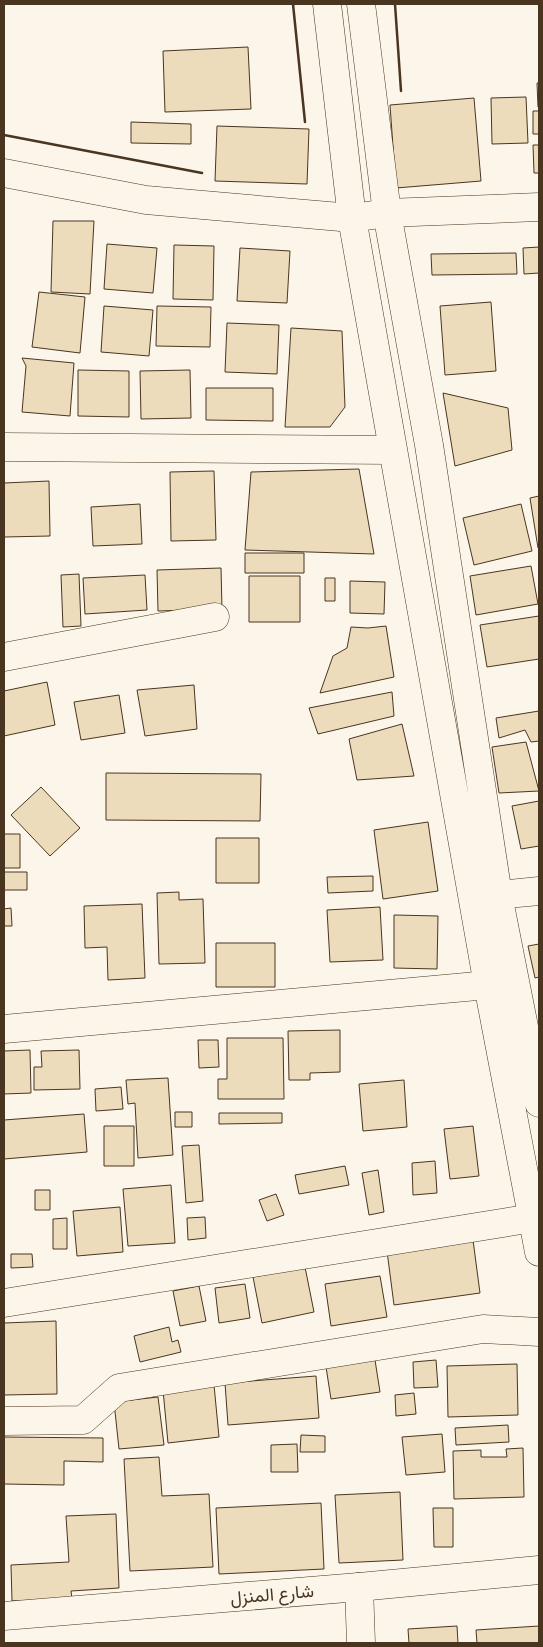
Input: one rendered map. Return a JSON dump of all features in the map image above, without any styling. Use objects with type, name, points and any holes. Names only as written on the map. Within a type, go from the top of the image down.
[{"type":"street","points":[[327,4],[352,218],[488,985],[539,1252]]},
{"type":"street","points":[[361,4],[387,213],[429,445],[498,895],[539,1103]]},
{"type":"street","points":[[4,173],[146,200],[352,218],[387,213],[539,207]]},
{"type":"street","points":[[4,447],[392,450]]},
{"type":"street","points":[[4,657],[215,617]]},
{"type":"street","points":[[498,895],[539,891]]},
{"type":"street","points":[[4,1029],[488,985]]},
{"type":"street","points":[[4,1303],[534,1218]]},
{"type":"street","points":[[4,1421],[83,1420],[119,1388],[483,1329],[539,1332]]},
{"type":"street","name":"شارع المنزل","points":[[4,1616],[359,1587],[539,1570]]},
{"type":"street","points":[[359,1587],[361,1643]]},
{"type":"building","points":[[248,47],[251,109],[165,112],[163,51]]},
{"type":"building","points":[[537,83],[539,83],[539,107],[538,107]]},
{"type":"building","points":[[526,97],[528,143],[492,144],[491,98]]},
{"type":"building","points":[[474,98],[481,181],[396,188],[390,105]]},
{"type":"building","points":[[533,111],[539,111],[539,134],[533,134]]},
{"type":"building","points":[[131,122],[191,124],[191,144],[131,143]]},
{"type":"building","points":[[217,126],[309,129],[307,184],[215,181]]},
{"type":"building","points":[[533,145],[539,145],[539,173],[534,173]]},
{"type":"building","points":[[53,221],[94,221],[90,294],[51,292]]},
{"type":"building","points":[[107,244],[157,248],[153,293],[104,289]]},
{"type":"building","points":[[174,245],[214,246],[213,300],[173,299]]},
{"type":"building","points":[[539,247],[539,273],[524,274],[523,248]]},
{"type":"building","points":[[240,248],[290,251],[287,303],[237,301]]},
{"type":"building","points":[[516,253],[517,274],[432,275],[431,254]]},
{"type":"building","points":[[39,292],[85,297],[80,353],[32,347]]},
{"type":"building","points":[[491,302],[496,371],[445,375],[440,306]]},
{"type":"building","points":[[104,306],[153,310],[149,356],[101,352]]},
{"type":"building","points":[[157,306],[211,307],[210,347],[156,346]]},
{"type":"building","points":[[227,323],[279,325],[277,374],[225,372]]},
{"type":"building","points":[[291,328],[342,331],[345,407],[330,427],[285,427]]},
{"type":"building","points":[[22,358],[74,363],[70,416],[22,412],[26,366]]},
{"type":"building","points":[[78,370],[129,371],[129,417],[78,416]]},
{"type":"building","points":[[190,370],[191,418],[141,419],[140,371]]},
{"type":"building","points":[[206,388],[273,388],[273,421],[206,420]]},
{"type":"building","points":[[443,393],[508,408],[512,450],[455,466]]},
{"type":"building","points":[[359,469],[374,554],[245,550],[251,472]]},
{"type":"building","points":[[214,471],[216,540],[171,541],[170,472]]},
{"type":"building","points":[[49,481],[50,536],[4,537],[4,483]]},
{"type":"building","points":[[539,496],[539,548],[538,548],[530,498]]},
{"type":"building","points":[[140,504],[142,544],[93,546],[91,507]]},
{"type":"building","points":[[521,504],[532,551],[474,565],[463,518]]},
{"type":"building","points":[[245,553],[304,553],[304,573],[245,573]]},
{"type":"building","points":[[531,566],[538,604],[476,615],[470,576]]},
{"type":"building","points":[[221,568],[222,609],[158,611],[157,570]]},
{"type":"building","points":[[79,574],[81,626],[63,627],[61,575]]},
{"type":"building","points":[[145,575],[147,610],[85,614],[83,578]]},
{"type":"building","points":[[249,576],[300,576],[300,622],[249,622]]},
{"type":"building","points":[[325,578],[335,578],[335,601],[325,601]]},
{"type":"building","points":[[350,581],[385,582],[384,614],[350,613]]},
{"type":"building","points":[[539,616],[539,659],[487,667],[480,625]]},
{"type":"building","points":[[386,626],[394,677],[320,693],[333,656],[347,648],[351,627]]},
{"type":"building","points":[[47,682],[55,725],[4,736],[4,691]]},
{"type":"building","points":[[194,685],[197,729],[145,736],[137,690]]},
{"type":"building","points":[[392,692],[394,716],[318,734],[309,708]]},
{"type":"building","points":[[119,695],[125,733],[81,740],[74,702]]},
{"type":"building","points":[[539,711],[539,741],[531,742],[525,730],[499,738],[496,718]]},
{"type":"building","points":[[402,724],[414,776],[357,780],[349,739]]},
{"type":"building","points":[[526,742],[539,791],[499,793],[492,747]]},
{"type":"building","points":[[106,773],[261,774],[260,821],[106,820]]},
{"type":"building","points":[[41,787],[80,828],[50,856],[11,815]]},
{"type":"building","points":[[539,801],[539,846],[521,849],[512,806]]},
{"type":"building","points":[[428,822],[438,891],[383,899],[374,830]]},
{"type":"building","points":[[4,834],[20,834],[20,868],[4,868]]},
{"type":"building","points":[[216,838],[259,838],[259,883],[216,883]]},
{"type":"building","points":[[4,872],[27,872],[27,890],[4,890]]},
{"type":"building","points":[[373,876],[373,891],[328,893],[327,877]]},
{"type":"building","points":[[179,892],[179,900],[203,899],[205,963],[159,964],[157,893]]},
{"type":"building","points":[[142,904],[145,978],[108,980],[107,947],[85,948],[84,906]]},
{"type":"building","points":[[380,907],[383,960],[330,962],[327,910]]},
{"type":"building","points":[[11,908],[12,926],[4,926],[4,909]]},
{"type":"building","points":[[394,915],[438,916],[437,969],[394,968]]},
{"type":"building","points":[[216,943],[275,943],[275,987],[216,987]]},
{"type":"building","points":[[539,944],[539,977],[535,978],[528,946]]},
{"type":"building","points":[[340,1030],[340,1072],[310,1073],[310,1080],[289,1080],[288,1031]]},
{"type":"building","points":[[227,1038],[283,1038],[284,1099],[218,1099],[218,1079],[227,1079]]},
{"type":"building","points":[[198,1040],[218,1040],[219,1067],[199,1068]]},
{"type":"building","points":[[30,1050],[31,1093],[4,1094],[4,1051]]},
{"type":"building","points":[[79,1050],[80,1089],[34,1090],[34,1067],[42,1067],[41,1051]]},
{"type":"building","points":[[168,1078],[173,1155],[138,1158],[135,1103],[128,1104],[126,1080]]},
{"type":"building","points":[[404,1080],[407,1127],[363,1131],[359,1084]]},
{"type":"building","points":[[121,1087],[123,1109],[96,1111],[95,1089]]},
{"type":"building","points":[[175,1112],[192,1112],[192,1127],[175,1127]]},
{"type":"building","points":[[219,1113],[282,1113],[282,1123],[219,1124]]},
{"type":"building","points":[[84,1114],[87,1152],[4,1159],[4,1120]]},
{"type":"building","points":[[104,1126],[134,1126],[134,1166],[104,1166]]},
{"type":"building","points":[[473,1126],[479,1176],[450,1179],[444,1129]]},
{"type":"building","points":[[199,1145],[203,1201],[186,1203],[182,1146]]},
{"type":"building","points":[[435,1161],[437,1193],[413,1195],[412,1163]]},
{"type":"building","points":[[345,1166],[349,1185],[299,1194],[295,1175]]},
{"type":"building","points":[[378,1170],[384,1212],[369,1215],[362,1173]]},
{"type":"building","points":[[171,1185],[175,1243],[128,1246],[123,1189]]},
{"type":"building","points":[[35,1190],[50,1190],[50,1210],[35,1210]]},
{"type":"building","points":[[276,1194],[284,1215],[267,1221],[259,1200]]},
{"type":"building","points":[[120,1207],[123,1252],[77,1256],[73,1211]]},
{"type":"building","points":[[205,1217],[206,1238],[188,1240],[187,1218]]},
{"type":"building","points":[[67,1218],[67,1249],[53,1249],[53,1219]]},
{"type":"building","points":[[473,1240],[480,1293],[394,1305],[387,1251]]},
{"type":"building","points":[[11,1254],[32,1254],[33,1267],[11,1268]]},
{"type":"building","points":[[305,1267],[314,1312],[262,1323],[253,1277]]},
{"type":"building","points":[[380,1276],[387,1317],[331,1326],[325,1284]]},
{"type":"building","points":[[245,1284],[250,1318],[219,1323],[215,1288]]},
{"type":"building","points":[[199,1286],[206,1321],[180,1326],[173,1291]]},
{"type":"building","points":[[56,1321],[57,1394],[4,1395],[4,1323]]},
{"type":"building","points":[[169,1327],[172,1342],[178,1340],[181,1352],[140,1362],[134,1336]]},
{"type":"building","points":[[375,1360],[380,1392],[331,1399],[326,1367]]},
{"type":"building","points":[[436,1360],[438,1387],[414,1388],[413,1362]]},
{"type":"building","points":[[517,1364],[518,1415],[448,1417],[447,1366]]},
{"type":"building","points":[[316,1376],[319,1418],[228,1425],[225,1383]]},
{"type":"building","points":[[214,1385],[219,1437],[168,1443],[163,1390]]},
{"type":"building","points":[[414,1393],[416,1414],[396,1416],[395,1395]]},
{"type":"building","points":[[158,1397],[164,1445],[119,1449],[114,1402]]},
{"type":"building","points":[[508,1425],[509,1442],[456,1445],[455,1428]]},
{"type":"building","points":[[442,1434],[445,1472],[406,1475],[402,1437]]},
{"type":"building","points":[[301,1435],[325,1436],[325,1452],[300,1452]]},
{"type":"building","points":[[4,1437],[103,1438],[103,1462],[64,1461],[64,1485],[4,1484]]},
{"type":"building","points":[[297,1444],[298,1472],[271,1472],[271,1445]]},
{"type":"building","points":[[523,1448],[524,1497],[454,1499],[453,1451],[481,1450],[481,1457],[507,1457],[506,1449]]},
{"type":"building","points":[[159,1457],[162,1496],[209,1494],[213,1567],[130,1571],[124,1459]]},
{"type":"building","points":[[400,1492],[403,1560],[339,1563],[335,1495]]},
{"type":"building","points":[[321,1503],[324,1569],[219,1574],[216,1508]]},
{"type":"building","points":[[433,1508],[453,1508],[453,1547],[434,1547]]},
{"type":"building","points":[[116,1514],[119,1588],[71,1591],[72,1599],[12,1601],[11,1565],[69,1562],[66,1516]]},
{"type":"building","points":[[457,1626],[458,1643],[409,1643],[408,1629]]},
{"type":"building","points":[[539,1626],[539,1643],[477,1643],[476,1630]]},
{"type":"wall","points":[[293,4],[305,122]]},
{"type":"wall","points":[[395,4],[401,91]]},
{"type":"wall","points":[[4,135],[202,173]]}]
